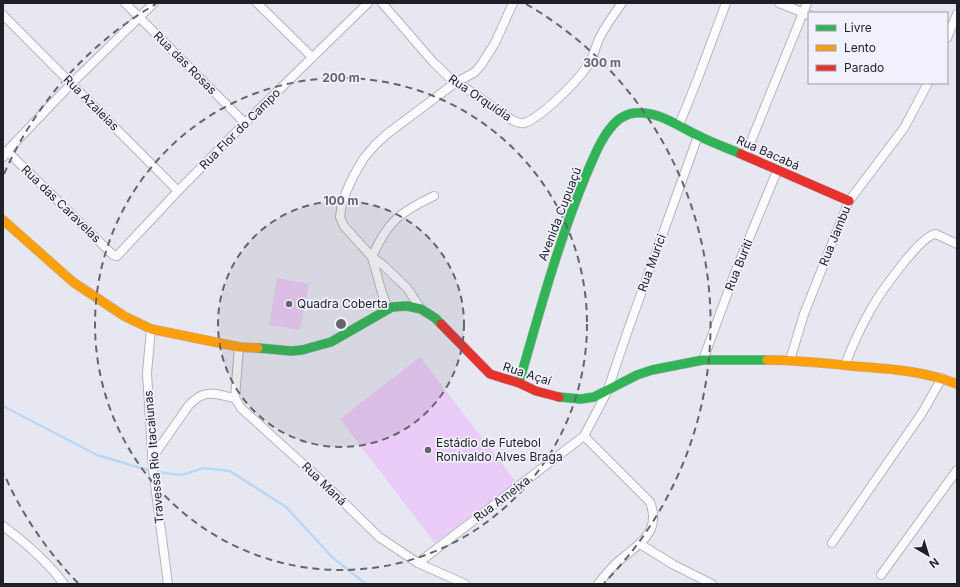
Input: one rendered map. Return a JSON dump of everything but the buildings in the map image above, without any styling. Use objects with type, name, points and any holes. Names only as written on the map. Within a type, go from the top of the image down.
[{"type":"street","name":"Rua das Rosas","points":[[125,3],[245,123]]},
{"type":"street","points":[[5,154],[72,83],[154,3]]},
{"type":"street","points":[[257,3],[312,57]]},
{"type":"street","name":"Rua Flor do Campo","points":[[115,257],[245,123],[368,3]]},
{"type":"street","name":"Rua Orquídia","points":[[382,3],[434,63],[455,83],[464,87],[512,120],[519,123],[525,123],[559,98],[580,76],[590,63],[604,29],[622,3]]},
{"type":"street","points":[[421,309],[407,288],[372,257],[342,222],[340,212],[346,192],[364,158],[387,134],[455,83],[474,72],[488,56],[512,3]]},
{"type":"street","points":[[678,125],[698,78],[726,3]]},
{"type":"street","points":[[779,3],[806,14]]},
{"type":"street","points":[[745,156],[806,14],[807,3]]},
{"type":"street","points":[[948,36],[957,14]]},
{"type":"street","name":"Rua Azaleias","points":[[3,15],[178,191]]},
{"type":"street","name":"Rua Jambu","points":[[790,360],[804,314],[849,201],[904,128],[927,84]]},
{"type":"street","name":"Avenida Cupuaçú","points":[[519,383],[550,275],[580,189],[598,149],[614,124],[628,114],[644,114],[678,125]]},
{"type":"street","name":"Rua Bacabá","points":[[678,125],[698,136],[849,201]]},
{"type":"street","name":"Rua Murici","points":[[607,392],[698,136]]},
{"type":"street","name":"Rua das Caravelas","points":[[5,154],[115,257]]},
{"type":"street","name":"Rua Buriti","points":[[703,360],[736,270],[778,170]]},
{"type":"street","points":[[388,309],[372,257],[382,235],[398,216],[409,208],[434,196]]},
{"type":"street","points":[[3,220],[73,282],[124,316],[151,329],[239,347],[235,398],[208,394],[204,394],[197,398],[189,405],[152,458]]},
{"type":"street","points":[[845,365],[871,309],[883,290],[922,242],[932,234],[936,234],[957,244]]},
{"type":"street","name":"Rua Açaí","points":[[239,347],[291,351],[315,348],[331,342],[388,309],[400,305],[421,309],[435,318],[485,370],[496,377],[519,383],[539,392],[563,398],[586,399],[594,397],[607,392],[637,375],[652,370],[703,360],[790,360],[914,371],[942,378],[957,384]]},
{"type":"street","name":"Travessa Rio Itacaiunas","points":[[151,329],[147,374],[152,458],[168,584]]},
{"type":"street","points":[[832,543],[922,413],[942,378]]},
{"type":"street","name":"Rua Ameixa","points":[[418,563],[584,436],[607,392]]},
{"type":"street","name":"Rua Maná","points":[[235,398],[237,403],[245,412],[326,484],[379,537],[418,563],[465,584]]},
{"type":"street","points":[[584,436],[650,502],[654,510],[654,519],[646,539],[612,567],[598,584]]},
{"type":"street","points":[[881,575],[957,470]]},
{"type":"street","points":[[3,526],[30,546],[54,570],[64,584]]},
{"type":"street","points":[[640,544],[674,565],[712,584]]},
{"type":"shaded area","name":"Quadra Coberta","points":[[277,278],[309,284],[300,330],[269,325]]},
{"type":"shaded area","name":"Estádio de Futebol Ronivaldo Alves Braga","points":[[420,357],[516,482],[435,543],[340,419]]},
{"type":"waterway","points":[[3,406],[97,455],[151,471]]},
{"type":"waterway","points":[[156,472],[182,475],[203,468],[230,471],[286,507],[332,557],[366,584]]},
{"type":"traffic: fast","points":[[519,383],[550,278],[576,201],[595,153],[612,126],[620,119],[630,114],[651,114],[668,120],[704,139],[741,154]]},
{"type":"traffic: fast","points":[[258,348],[291,351],[302,350],[331,342],[392,307],[407,306],[421,309],[441,324]]},
{"type":"traffic: fast","points":[[559,397],[581,399],[594,397],[637,375],[652,370],[703,360],[767,360]]},
{"type":"traffic: slow","points":[[3,220],[73,282],[124,316],[151,329],[239,347],[258,348]]},
{"type":"traffic: slow","points":[[767,360],[893,369],[944,379],[957,384]]},
{"type":"traffic: jam","points":[[741,154],[849,201]]},
{"type":"traffic: jam","points":[[441,324],[490,374],[519,383],[536,391],[559,397]]},
{"type":"place","name":"Quadra Coberta","points":[[289,304]]},
{"type":"place","name":"Estádio de Futebol Ronivaldo Alves Braga","points":[[428,450]]}]
